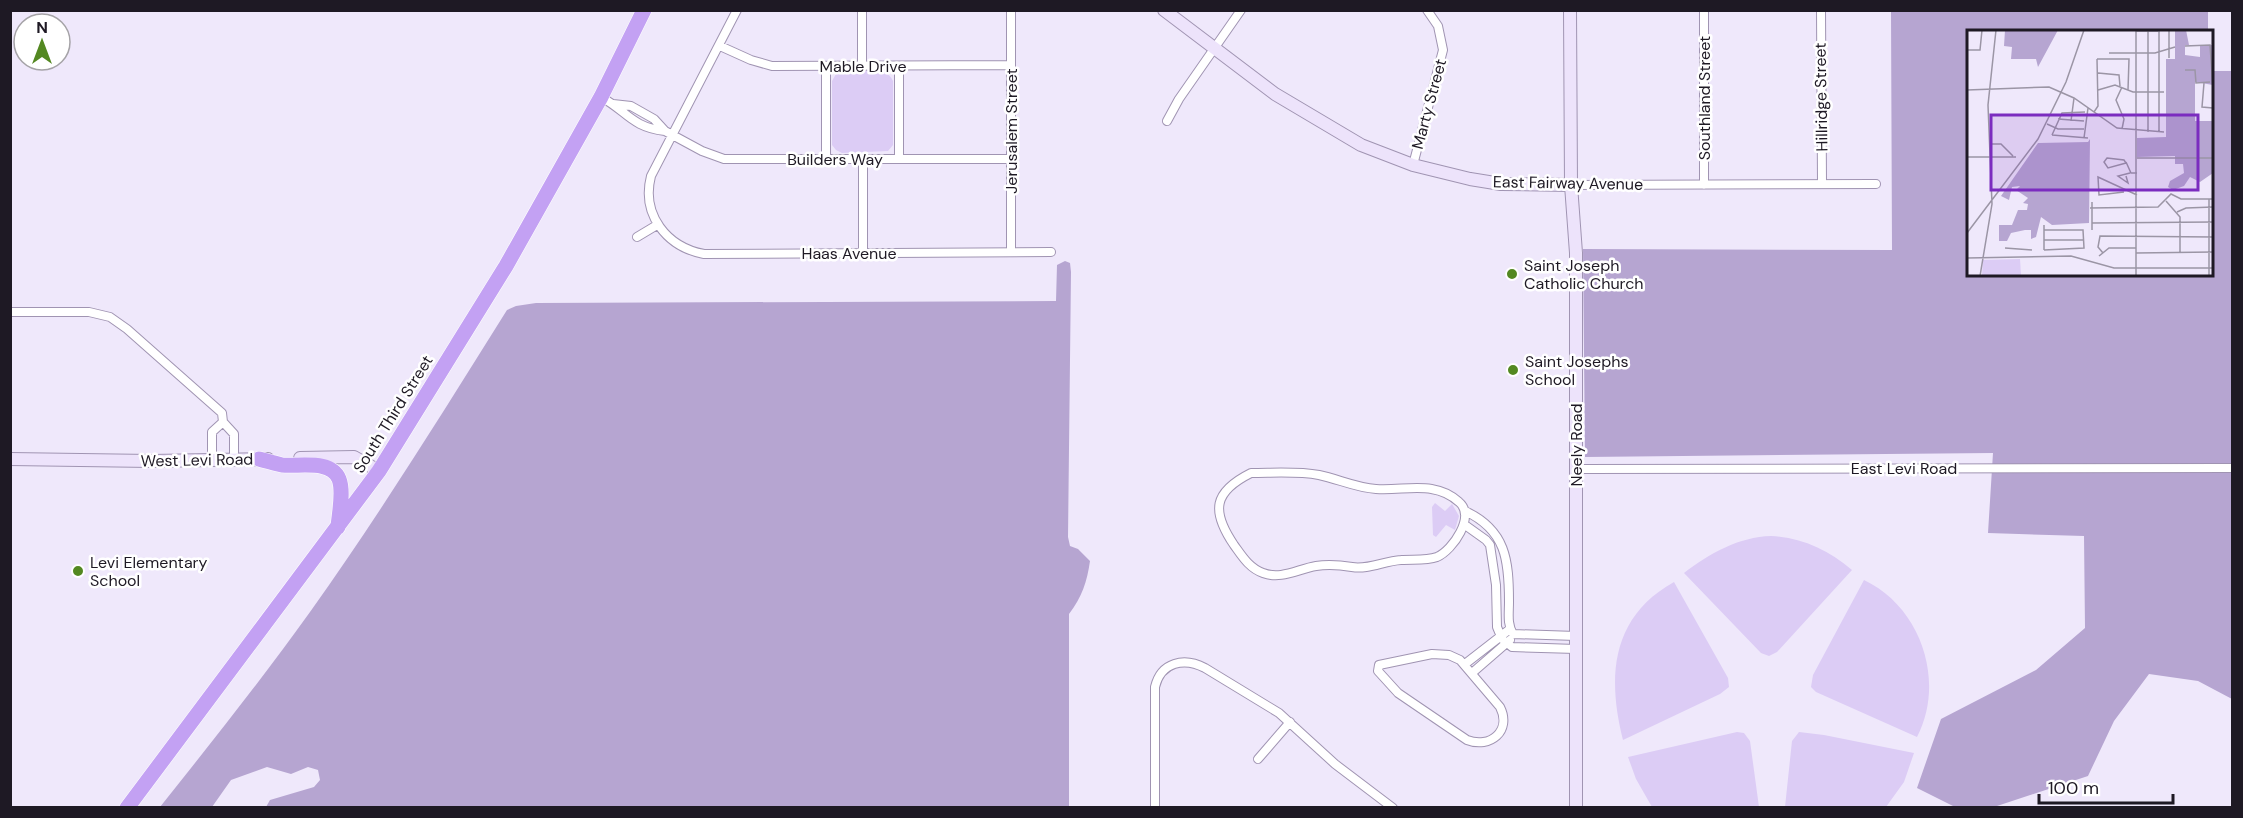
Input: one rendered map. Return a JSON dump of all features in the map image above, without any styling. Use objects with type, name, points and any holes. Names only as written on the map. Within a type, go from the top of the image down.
[{"type":"highway","name":"South Third Street","points":[[127,807],[379,471],[607,101],[644,10]]},
{"type":"highway","points":[[259,459],[281,465],[328,467],[334,472],[339,478],[340,490],[338,527]]},
{"type":"street","points":[[637,237],[657,225],[650,208],[650,181],[668,133],[720,46],[737,10]]},
{"type":"street","points":[[862,10],[862,65]]},
{"type":"street","name":"Jerusalem Street","points":[[1011,10],[1011,252]]},
{"type":"street","name":"East Fairway Avenue","points":[[1164,10],[1275,94],[1361,145],[1413,165],[1470,179],[1501,184],[1571,185],[1876,184]]},
{"type":"street","points":[[1167,121],[1179,99],[1241,10]]},
{"type":"street","name":"Marty Street","points":[[1413,165],[1443,50],[1438,26],[1427,10]]},
{"type":"street","name":"Neely Road","points":[[1570,10],[1571,185],[1576,253],[1576,807]]},
{"type":"street","name":"Southland Street","points":[[1704,10],[1704,185]]},
{"type":"street","name":"Hillridge Street","points":[[1821,10],[1822,183]]},
{"type":"street","name":"Mable Drive","points":[[720,46],[750,60],[768,65],[1011,65]]},
{"type":"street","points":[[826,66],[826,159]]},
{"type":"street","points":[[899,66],[899,159]]},
{"type":"street","name":"Builders Way","points":[[607,101],[631,106],[654,119],[668,133],[702,151],[724,159],[1011,159]]},
{"type":"street","points":[[863,159],[863,253]]},
{"type":"street","name":"Haas Avenue","points":[[657,225],[683,247],[704,254],[1051,252]]},
{"type":"street","points":[[10,312],[89,312],[110,317],[127,329],[222,413],[223,422],[234,434],[234,459]]},
{"type":"street","points":[[213,459],[212,432],[223,422]]},
{"type":"street","name":"West Levi Road","points":[[10,459],[354,457],[379,471]]},
{"type":"street","name":"East Levi Road","points":[[1576,469],[2232,468]]},
{"type":"street","points":[[1251,473],[1288,473],[1320,475],[1376,489],[1437,488],[1461,503],[1465,511],[1465,525],[1448,547],[1435,558],[1394,561],[1361,568],[1341,565],[1316,566],[1288,574],[1274,575],[1264,573],[1247,563],[1223,529],[1218,514],[1221,500],[1237,480],[1251,473]]},
{"type":"street","points":[[1465,511],[1498,536],[1502,543],[1511,632],[1507,644],[1472,673]]},
{"type":"street","points":[[1465,525],[1490,545],[1497,595],[1496,621],[1499,636],[1512,647],[1531,648],[1576,642]]},
{"type":"street","points":[[1497,595],[1509,595]]},
{"type":"street","points":[[1465,664],[1499,636],[1511,632],[1576,642]]},
{"type":"street","points":[[1531,636],[1531,648]]},
{"type":"street","points":[[1432,654],[1449,655],[1465,664],[1500,707],[1504,717],[1501,730],[1487,743],[1470,741],[1457,734],[1398,693],[1377,671],[1379,665],[1432,654]]},
{"type":"street","points":[[1155,807],[1155,687],[1163,671],[1180,662],[1195,663],[1262,701],[1290,722],[1335,764],[1393,807]]},
{"type":"street","points":[[1258,759],[1290,722]]},
{"type":"shaded area","points":[[1891,11],[2208,11],[2208,30],[1967,30],[1967,276],[2213,276],[2213,71],[2232,71],[2232,699],[2198,681],[2149,674],[2114,721],[2088,776],[1994,807],[1955,807],[1917,788],[1941,719],[2036,670],[2085,628],[2084,536],[1988,533],[1993,453],[1585,457],[1583,249],[1892,250]]},
{"type":"shaded area","points":[[877,70],[884,72],[893,81],[893,145],[888,151],[842,153],[832,145],[832,81],[841,71]]},
{"type":"shaded area","points":[[1065,261],[1070,263],[1071,272],[1068,537],[1070,546],[1078,549],[1090,561],[1083,589],[1069,614],[1069,807],[266,807],[270,800],[314,787],[320,780],[318,770],[308,767],[291,774],[267,767],[231,780],[212,807],[160,807],[255,686],[336,575],[507,310],[536,303],[1056,301],[1057,265]]},
{"type":"shaded area","points":[[1435,503],[1445,511],[1452,504],[1459,516],[1455,530],[1446,525],[1436,537],[1433,535],[1432,507]]},
{"type":"shaded area","points":[[1771,536],[1794,539],[1814,546],[1852,570],[1777,652],[1769,656],[1761,653],[1684,573],[1725,547],[1748,539]]},
{"type":"shaded area","points":[[1864,580],[1884,592],[1900,608],[1923,648],[1928,670],[1929,693],[1925,715],[1917,737],[1816,692],[1811,687],[1813,675]]},
{"type":"shaded area","points":[[1674,582],[1728,678],[1729,687],[1720,694],[1623,740],[1615,694],[1615,672],[1619,650],[1626,631],[1637,613],[1653,596]]},
{"type":"shaded area","points":[[1737,732],[1744,733],[1750,741],[1759,807],[1652,807],[1636,779],[1628,757]]},
{"type":"shaded area","points":[[1799,732],[1914,753],[1904,782],[1886,807],[1785,807],[1792,741]]},
{"type":"place","name":"Saint Joseph Catholic Church","points":[[1512,274]]},
{"type":"place","name":"Saint Josephs School","points":[[1513,370]]},
{"type":"place","name":"Levi Elementary School","points":[[78,571]]}]
